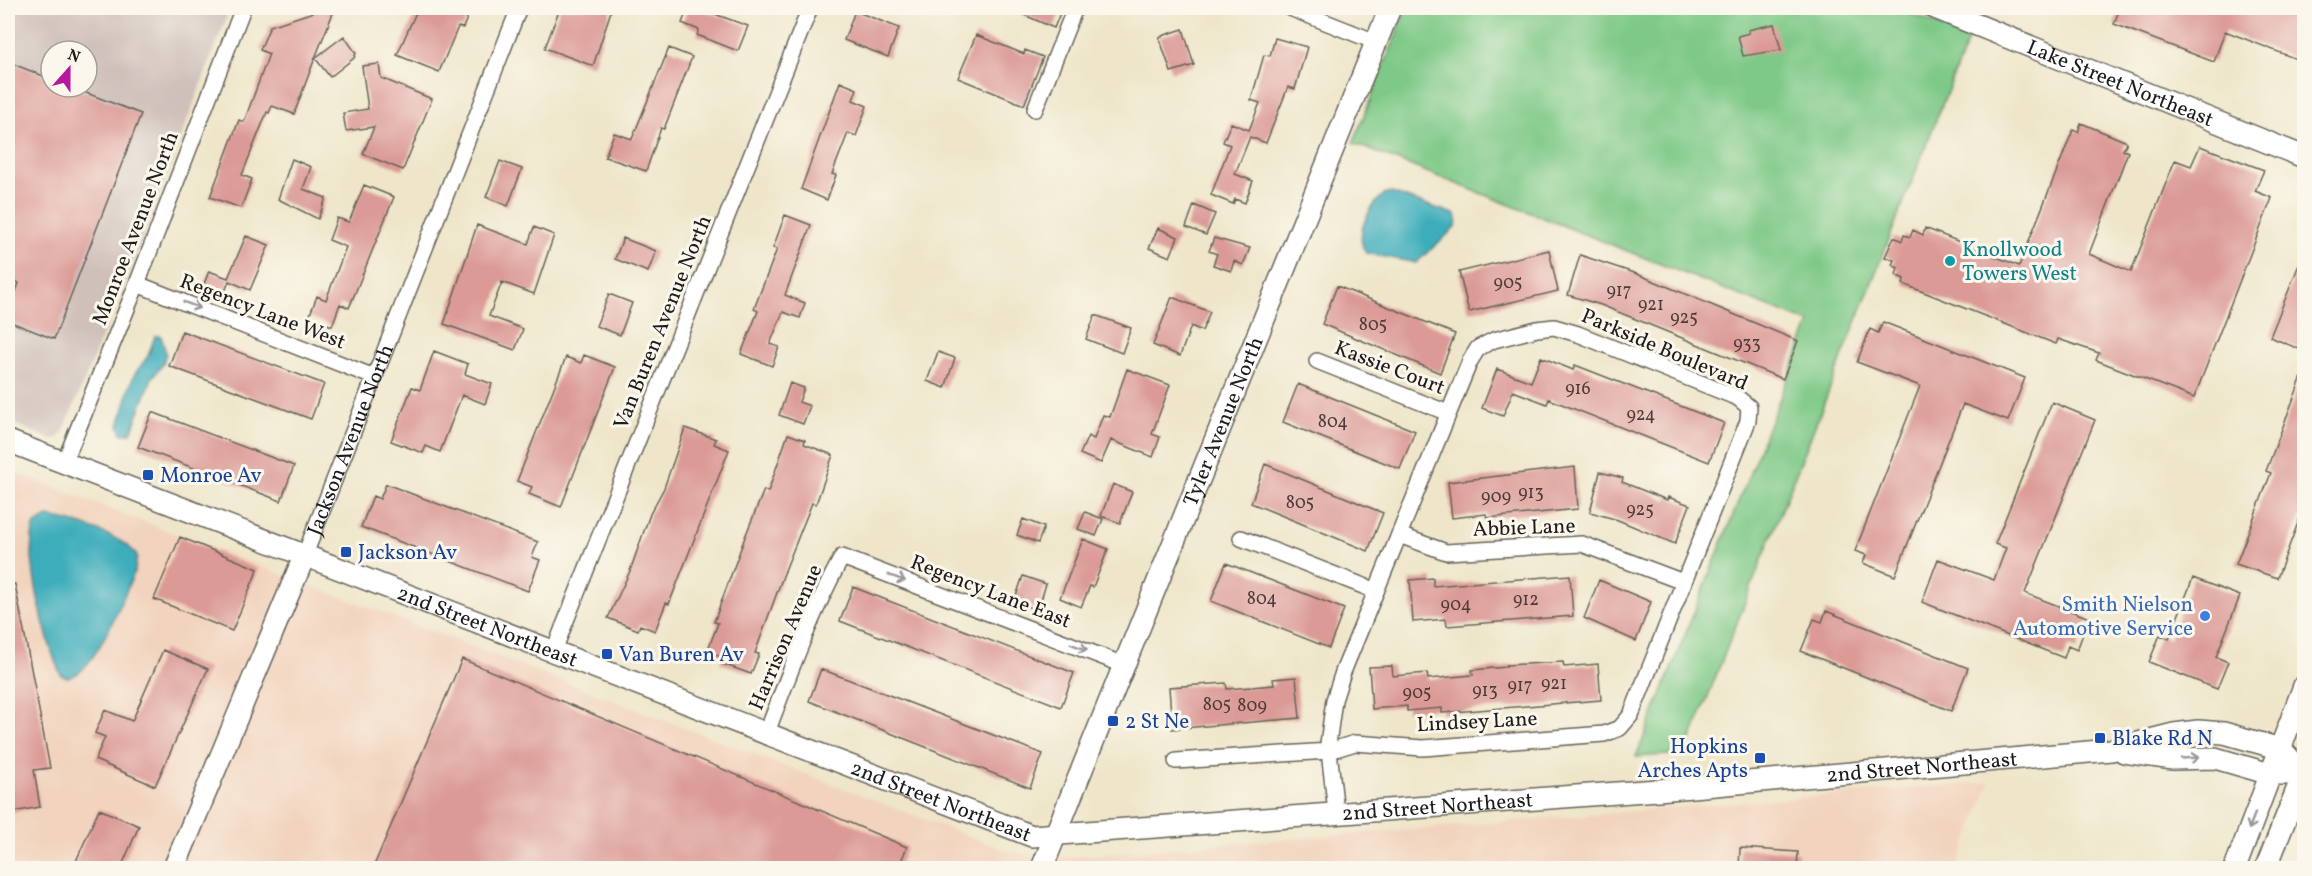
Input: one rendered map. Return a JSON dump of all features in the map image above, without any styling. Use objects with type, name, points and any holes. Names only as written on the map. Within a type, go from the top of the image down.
[{"type":"street","name":"Monroe Avenue North","points":[[64,463],[137,284],[243,8]]},
{"type":"street","name":"Jackson Avenue North","points":[[174,868],[304,556],[519,8]]},
{"type":"street","name":"Van Buren Avenue North","points":[[553,653],[810,8]]},
{"type":"street","points":[[1035,109],[1075,8]]},
{"type":"street","points":[[1290,8],[1376,42]]},
{"type":"street","name":"Tyler Avenue North","points":[[1042,868],[1390,8]]},
{"type":"street","name":"Lake Street Northeast","points":[[1935,8],[2304,157]]},
{"type":"street","name":"Regency Lane West","points":[[137,284],[374,377]]},
{"type":"street","name":"Parkside Boulevard","points":[[1336,812],[1329,751],[1334,700],[1470,361],[1478,348],[1494,340],[1554,327],[1578,334],[1738,398],[1749,407],[1748,421],[1631,715]]},
{"type":"street","name":"Kassie Court","points":[[1317,361],[1448,413]]},
{"type":"street","name":"2nd Street Northeast","points":[[8,441],[1032,836],[1658,790],[2111,750],[2174,734],[2198,732],[2224,733],[2281,749]]},
{"type":"street","name":"Abbie Lane","points":[[1399,535],[1446,552],[1582,544],[1683,582]]},
{"type":"street","points":[[1241,538],[1376,591]]},
{"type":"street","name":"Regency Lane East","points":[[842,557],[1124,664]]},
{"type":"street","name":"Harrison Avenue","points":[[766,735],[804,636],[842,557]]},
{"type":"street","points":[[2235,868],[2304,686]]},
{"type":"street","name":"Lindsey Lane","points":[[1176,761],[1329,751],[1355,743],[1423,748],[1604,734],[1620,728],[1631,715]]},
{"type":"street","points":[[2266,868],[2304,773],[2281,749]]},
{"type":"street","name":"2nd Street Northeast","points":[[2111,750],[2173,759],[2215,758],[2270,774],[2304,773]]},
{"type":"shaded area","points":[[8,8],[230,8],[138,250],[63,432],[57,438],[50,439],[8,421]]},
{"type":"shaded area","points":[[8,470],[1011,852],[1046,859],[1990,782],[1957,868],[8,868]]},
{"type":"green space","points":[[1407,8],[1896,8],[1969,37],[1685,754],[1636,757],[1810,323],[1353,143]]},
{"type":"water","points":[[1389,192],[1454,214],[1457,218],[1456,227],[1416,263],[1366,253],[1362,237],[1366,218],[1376,202]]},
{"type":"water","points":[[155,336],[161,336],[166,353],[163,364],[152,378],[131,433],[122,434],[119,426],[129,389],[134,375],[148,356]]},
{"type":"water","points":[[48,517],[97,530],[122,542],[137,556],[135,571],[105,637],[83,669],[72,676],[61,675],[55,662],[43,622],[34,577],[32,537],[35,524]]},
{"type":"building","points":[[326,8],[335,8],[294,114],[272,106],[269,113],[267,112],[242,175],[252,179],[241,208],[210,197],[239,120],[244,122],[269,54],[260,50],[270,26]]},
{"type":"building","points":[[418,8],[471,8],[463,28],[458,27],[439,72],[397,55]]},
{"type":"building","points":[[560,8],[612,8],[593,66],[545,48]]},
{"type":"building","points":[[688,8],[698,8],[748,26],[738,51],[697,35],[699,30],[682,23]]},
{"type":"building","points":[[1008,8],[1062,8],[1054,28]]},
{"type":"building","points":[[2120,8],[2278,8],[2304,18],[2304,62],[2225,31],[2214,62],[2114,24]]},
{"type":"building","points":[[855,11],[899,28],[888,57],[844,40]]},
{"type":"building","points":[[1774,24],[1781,50],[1743,56],[1738,36],[1749,33],[1748,30]]},
{"type":"building","points":[[1183,29],[1194,65],[1171,72],[1159,37]]},
{"type":"building","points":[[976,35],[1024,54],[1025,50],[1043,57],[1024,105],[958,78]]},
{"type":"building","points":[[344,36],[356,53],[354,58],[330,77],[315,58]]},
{"type":"building","points":[[1275,38],[1307,47],[1295,89],[1288,87],[1266,143],[1250,137],[1235,174],[1253,181],[1245,203],[1235,199],[1233,204],[1211,195],[1230,145],[1223,142],[1231,123],[1249,130],[1260,103],[1251,100],[1264,55],[1270,56]]},
{"type":"building","points":[[669,48],[692,57],[664,129],[661,128],[646,171],[605,157],[614,133],[632,139]]},
{"type":"building","points":[[8,62],[39,74],[39,99],[99,98],[141,114],[54,339],[8,321],[8,314],[19,283],[8,278]]},
{"type":"building","points":[[379,64],[381,78],[432,99],[403,170],[363,154],[374,127],[346,131],[343,113],[368,109],[362,66]]},
{"type":"building","points":[[840,82],[857,89],[853,100],[867,106],[856,136],[848,133],[832,174],[836,175],[827,200],[801,189]]},
{"type":"building","name":"Knollwood Towers West","points":[[2081,123],[2127,142],[2123,150],[2128,152],[2089,254],[2131,272],[2175,160],[2191,166],[2200,146],[2264,170],[2255,191],[2272,198],[2194,398],[2096,360],[2099,353],[2058,339],[2056,344],[1903,284],[1904,279],[1896,275],[1898,268],[1892,265],[1894,260],[1885,257],[1894,237],[1902,241],[1904,235],[1910,237],[1913,230],[1923,235],[1925,228],[2019,266],[2073,130],[2078,132]]},
{"type":"building","points":[[292,159],[311,167],[303,189],[326,198],[318,219],[278,199]]},
{"type":"building","points":[[500,161],[522,169],[508,206],[486,197]]},
{"type":"building","points":[[364,185],[394,197],[349,308],[340,304],[332,326],[309,317],[317,296],[326,300],[346,247],[329,240],[337,218],[349,222]]},
{"type":"building","points":[[1194,205],[1215,214],[1206,235],[1186,227]]},
{"type":"building","points":[[785,215],[811,225],[785,295],[805,303],[800,318],[783,312],[770,344],[779,347],[772,366],[741,354],[758,311],[754,309],[777,249],[773,248]]},
{"type":"building","points":[[477,225],[528,244],[534,227],[554,235],[534,294],[502,282],[489,316],[523,329],[515,350],[444,324]]},
{"type":"building","points":[[1158,228],[1178,237],[1170,257],[1149,248]]},
{"type":"building","points":[[246,236],[269,245],[250,290],[229,281],[223,297],[202,289],[209,271],[228,278]]},
{"type":"building","points":[[623,238],[656,251],[648,272],[615,259]]},
{"type":"building","points":[[1214,238],[1250,248],[1243,265],[1234,261],[1231,271],[1213,265],[1217,254],[1209,251]]},
{"type":"building","points":[[1549,250],[1558,291],[1469,312],[1459,272]]},
{"type":"building","points":[[2304,252],[2304,351],[2270,337]]},
{"type":"building","points":[[1580,255],[1637,274],[1798,341],[1783,379],[1601,305],[1568,295]]},
{"type":"building","points":[[1337,286],[1455,334],[1440,373],[1322,324]]},
{"type":"building","points":[[609,294],[632,303],[620,335],[596,326]]},
{"type":"building","points":[[1172,297],[1210,312],[1202,331],[1191,326],[1180,356],[1153,345]]},
{"type":"building","points":[[1095,315],[1131,328],[1122,353],[1086,339]]},
{"type":"building","points":[[1883,322],[2025,378],[2008,421],[1963,404],[1895,576],[1863,563],[1866,555],[1855,551],[1920,386],[1857,362],[1870,329],[1878,333]]},
{"type":"building","points":[[182,331],[324,384],[311,419],[169,366]]},
{"type":"building","points":[[434,351],[468,364],[465,374],[492,384],[485,404],[462,395],[440,452],[426,446],[423,453],[391,441],[412,387],[420,390]]},
{"type":"building","points":[[938,352],[955,358],[945,388],[927,381]]},
{"type":"building","points":[[584,355],[615,367],[561,507],[529,494],[532,487],[517,481],[566,357],[581,363]]},
{"type":"building","points":[[1541,357],[1573,370],[1575,365],[1724,423],[1709,462],[1549,399],[1547,404],[1513,391],[1503,416],[1482,408],[1497,369],[1531,382]]},
{"type":"building","points":[[1127,369],[1170,385],[1152,434],[1160,437],[1153,457],[1111,440],[1101,463],[1080,454],[1088,436],[1094,439],[1103,415],[1110,417]]},
{"type":"building","points":[[2303,374],[2304,507],[2277,578],[2236,564],[2271,473],[2266,471]]},
{"type":"building","points":[[790,383],[804,388],[799,402],[810,406],[803,424],[779,415]]},
{"type":"building","points":[[1298,384],[1415,431],[1400,469],[1283,422]]},
{"type":"building","points":[[2052,402],[2095,420],[2025,593],[2089,618],[2077,650],[2068,646],[2064,658],[1922,602],[1938,559],[1994,580],[2006,548],[1995,544]]},
{"type":"building","points":[[152,412],[294,466],[281,501],[138,447]]},
{"type":"building","points":[[685,428],[716,439],[714,444],[729,450],[669,604],[666,603],[655,631],[640,625],[638,630],[608,618],[630,571],[650,514],[664,488]]},
{"type":"building","points":[[788,434],[805,440],[804,444],[833,455],[816,504],[812,503],[786,568],[755,653],[759,654],[751,674],[720,663],[722,657],[707,652],[718,623],[714,622],[745,537],[764,490],[768,492]]},
{"type":"building","points":[[1265,464],[1383,513],[1368,551],[1251,503]]},
{"type":"building","points":[[1575,467],[1578,509],[1487,518],[1486,514],[1452,518],[1448,482]]},
{"type":"building","points":[[1600,472],[1623,478],[1622,482],[1667,500],[1668,497],[1690,505],[1675,544],[1618,520],[1590,512]]},
{"type":"building","points":[[386,484],[538,542],[532,557],[540,560],[528,591],[361,527],[373,496],[380,499]]},
{"type":"building","points":[[1113,484],[1132,492],[1120,523],[1101,516]]},
{"type":"building","points":[[1085,512],[1103,519],[1096,536],[1078,529]]},
{"type":"building","points":[[1023,519],[1044,527],[1038,543],[1017,535]]},
{"type":"building","points":[[180,537],[258,569],[232,631],[154,599]]},
{"type":"building","points":[[1083,539],[1108,549],[1093,587],[1090,586],[1081,607],[1060,598]]},
{"type":"building","points":[[1226,563],[1344,609],[1329,648],[1211,601]]},
{"type":"building","points":[[1570,575],[1573,616],[1447,626],[1446,619],[1413,622],[1410,580],[1433,578],[1433,586]]},
{"type":"building","points":[[1023,576],[1046,584],[1038,610],[1014,602]]},
{"type":"building","name":"Smith Nielson Automotive Service","points":[[2193,578],[2240,596],[2216,657],[2228,662],[2217,689],[2149,662],[2160,635],[2169,639]]},
{"type":"building","points":[[1599,580],[1651,602],[1636,641],[1584,618]]},
{"type":"building","points":[[15,584],[50,768],[34,770],[40,807],[8,813],[8,585]]},
{"type":"building","points":[[853,587],[1074,673],[1061,707],[840,621]]},
{"type":"building","points":[[1826,611],[1968,668],[1951,711],[1801,651],[1814,619],[1822,622]]},
{"type":"building","points":[[163,650],[208,669],[155,786],[95,760],[105,737],[95,733],[105,710],[132,721]]},
{"type":"building","points":[[462,659],[907,847],[898,868],[373,868]]},
{"type":"building","points":[[1563,662],[1564,667],[1598,664],[1601,700],[1442,713],[1442,708],[1407,711],[1407,706],[1372,709],[1369,667],[1392,666],[1393,676],[1427,673],[1428,679],[1473,675],[1472,670],[1506,667],[1506,665]]},
{"type":"building","points":[[821,669],[1043,754],[1030,788],[809,701]]},
{"type":"building","points":[[1296,677],[1300,718],[1172,729],[1169,687],[1226,683],[1227,689],[1274,685],[1273,679]]},
{"type":"building","points":[[99,809],[139,826],[121,868],[73,868]]},
{"type":"building","points":[[1740,848],[1798,852],[1797,868],[1739,868]]},
{"type":"place","name":"Knollwood Towers West","points":[[1950,261]]},
{"type":"place","name":"Monroe Av","points":[[148,475]]},
{"type":"place","name":"Jackson Av","points":[[346,552]]},
{"type":"place","name":"Smith Nielson Automotive Service","points":[[2205,616]]},
{"type":"place","name":"Van Buren Av","points":[[607,654]]},
{"type":"place","name":"2 St Ne","points":[[1113,721]]},
{"type":"place","name":"Blake Rd N","points":[[2100,738]]},
{"type":"place","name":"Hopkins Arches Apts","points":[[1760,758]]}]
